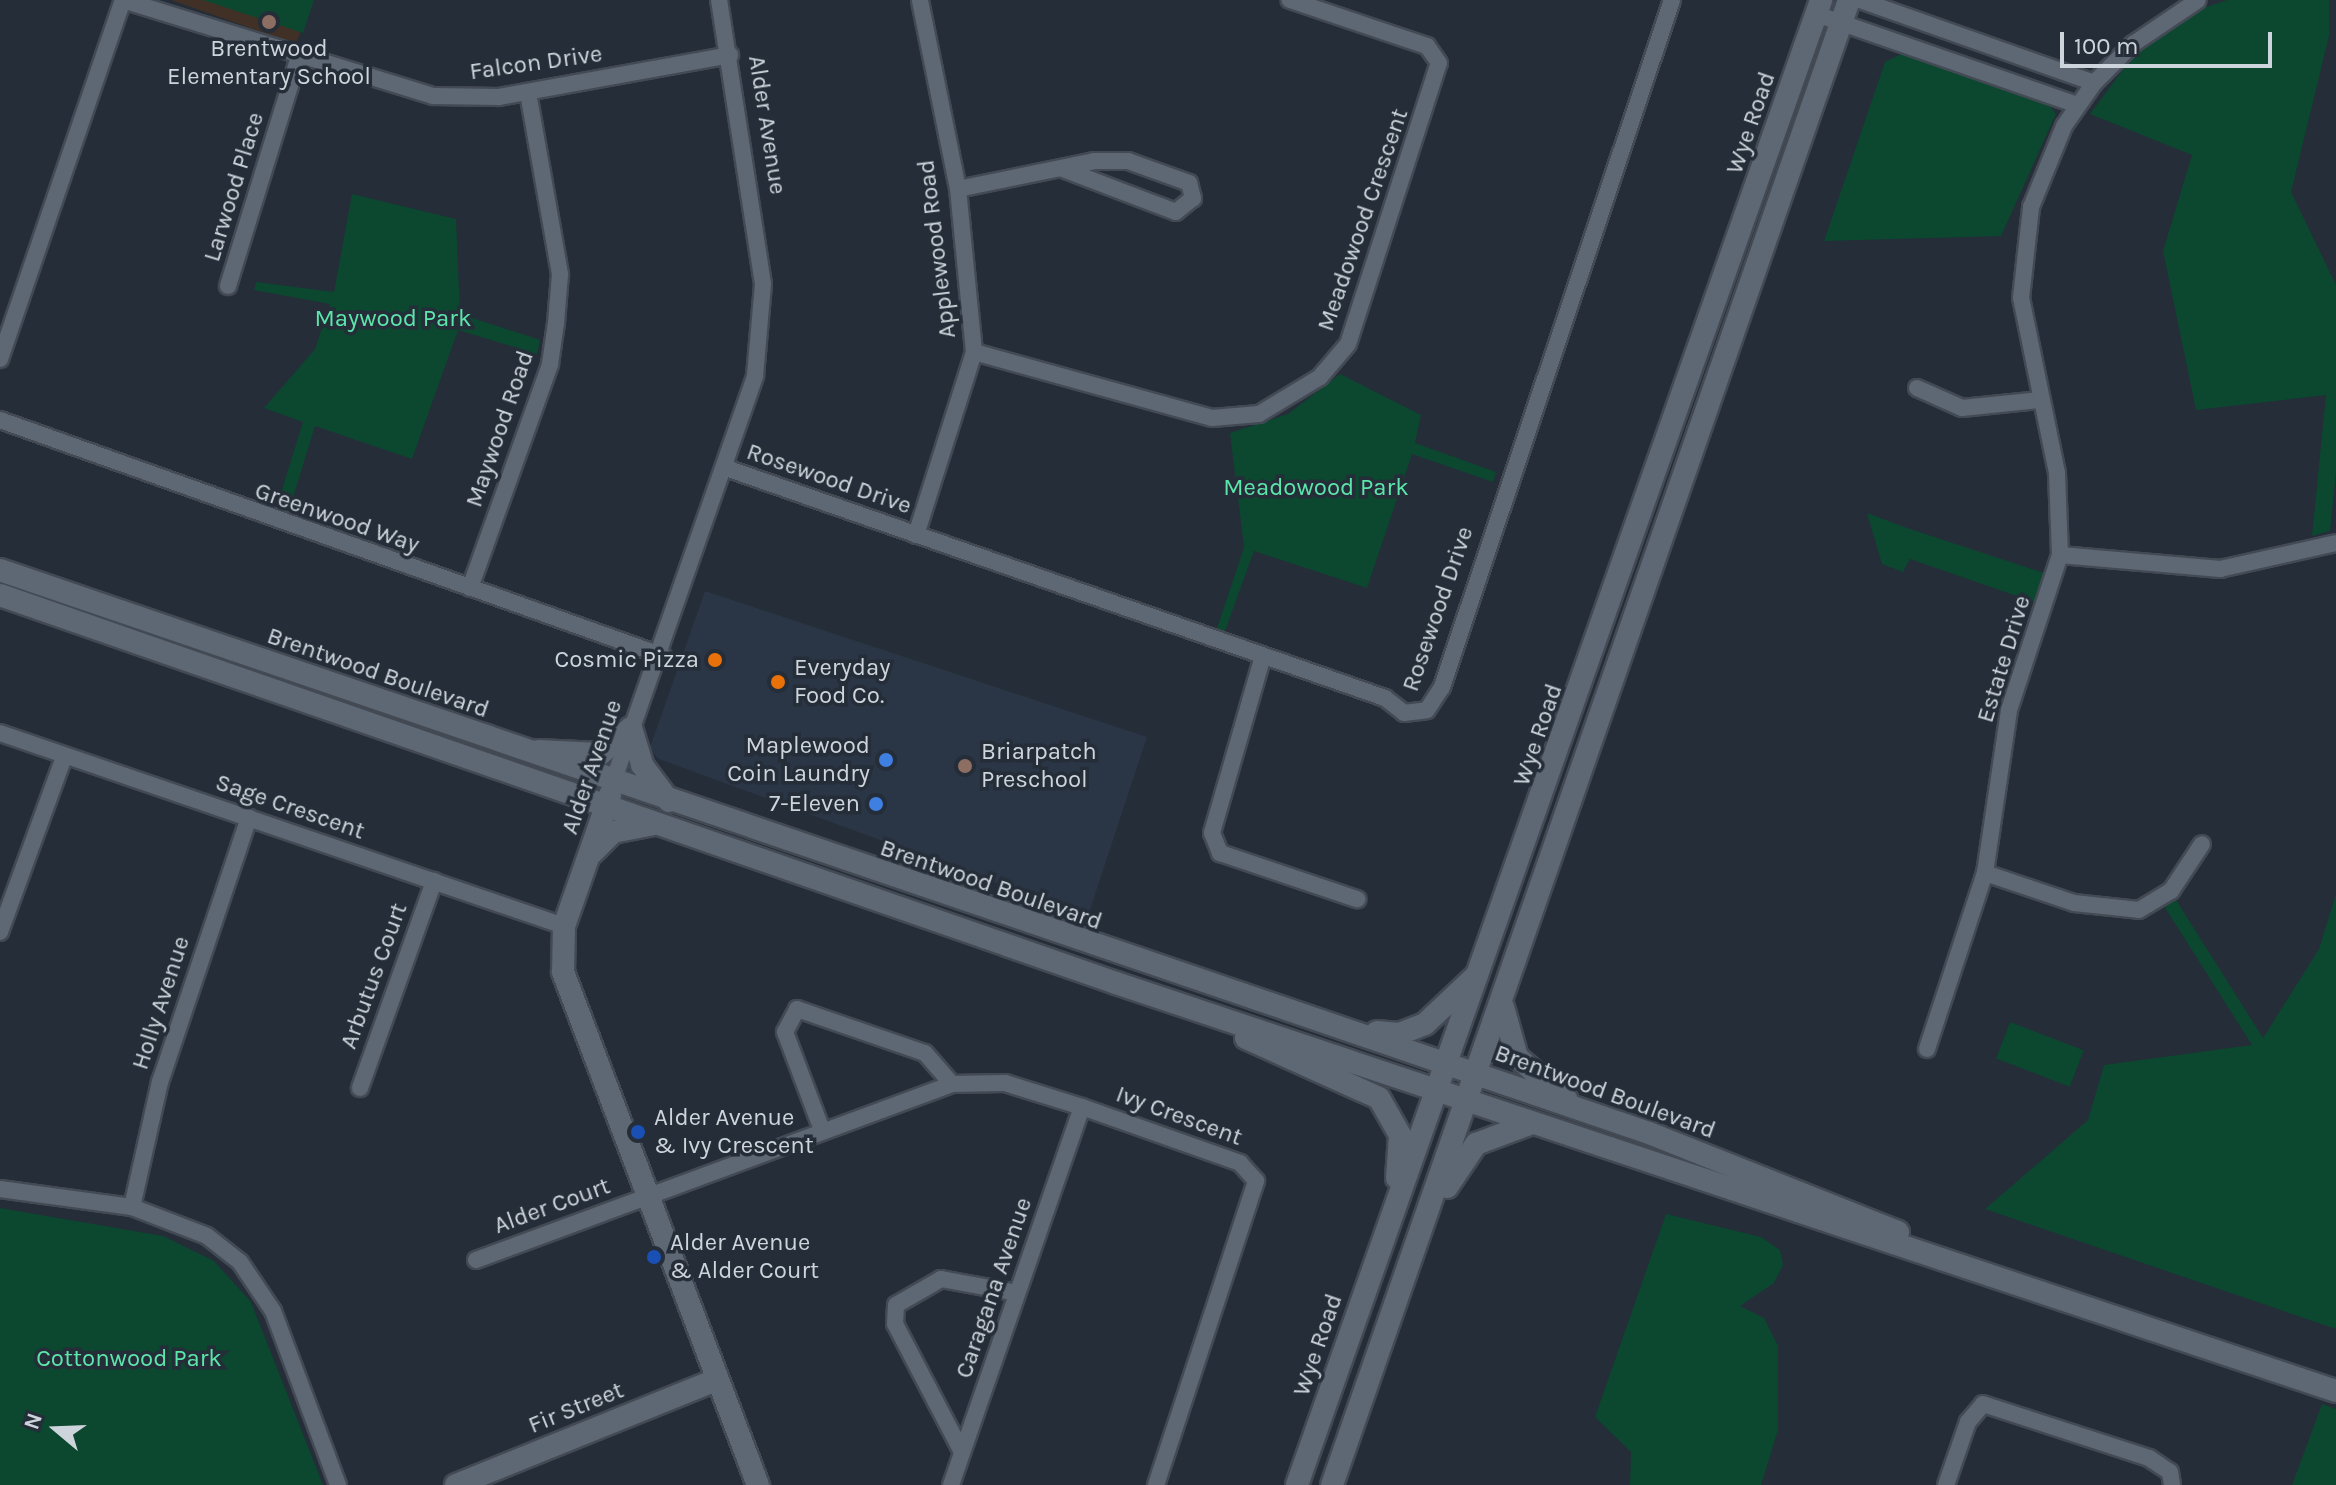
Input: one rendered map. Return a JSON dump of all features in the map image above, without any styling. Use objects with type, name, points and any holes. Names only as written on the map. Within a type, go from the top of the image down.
[{"type":"main road","points":[[1332,1485],[1849,0]]},
{"type":"main road","name":"Wye Road","points":[[1297,1485],[1481,971],[1818,7]]},
{"type":"main road","name":"Brentwood Boulevard","points":[[0,570],[613,782],[1347,1028],[1447,1064],[1472,1088],[1537,1122],[2336,1391]]},
{"type":"main road","name":"Brentwood Boulevard","points":[[0,595],[1116,983],[1437,1090],[1472,1088],[1573,1106],[1860,1214],[1958,1262]]},
{"type":"main road","points":[[525,751],[600,754],[631,728],[642,765],[669,801]]},
{"type":"main road","points":[[519,777],[576,809],[589,855],[613,832],[656,824]]},
{"type":"main road","name":"Alder Avenue","points":[[613,782],[564,926],[570,997],[758,1485]]},
{"type":"main road","points":[[1347,1028],[1413,1031],[1481,971]]},
{"type":"main road","points":[[1510,980],[1503,1009],[1511,1045],[1573,1106]]},
{"type":"main road","points":[[1116,983],[1379,1098],[1400,1135],[1397,1199]]},
{"type":"main road","points":[[1472,1088],[1576,1122],[1649,1133]]},
{"type":"main road","points":[[1429,1210],[1476,1144],[1537,1122]]},
{"type":"main road","name":"Fir Street","points":[[456,1485],[716,1380]]},
{"type":"street","name":"Falcon Drive","points":[[123,0],[401,91],[463,98],[528,93],[730,55]]},
{"type":"street","points":[[0,359],[123,0]]},
{"type":"street","name":"Alder Avenue","points":[[613,782],[631,728],[663,656],[755,376],[763,284],[730,55],[719,0]]},
{"type":"street","name":"Meadowood Crescent","points":[[974,352],[1212,418],[1259,414],[1320,377],[1348,344],[1439,63],[1427,46],[1290,0]]},
{"type":"street","name":"Rosewood Drive","points":[[726,468],[1385,698],[1404,713],[1434,705],[1672,0]]},
{"type":"street","points":[[1860,0],[2094,83]]},
{"type":"street","name":"Applewood Road","points":[[916,535],[974,352],[958,189],[925,1]]},
{"type":"street","name":"Estate Drive","points":[[1927,1049],[1985,873],[2009,710],[2060,555],[2059,487],[2039,400],[2021,298],[2024,239],[2039,181],[2077,105],[2133,44],[2196,1]]},
{"type":"street","points":[[1818,7],[1841,22],[2077,105]]},
{"type":"street","name":"Larwood Place","points":[[228,286],[299,56]]},
{"type":"street","name":"Maywood Road","points":[[470,588],[550,364],[556,323],[560,274],[528,93]]},
{"type":"street","points":[[958,189],[1063,169],[1128,161],[1189,183],[1193,198],[1176,212],[1063,169]]},
{"type":"street","points":[[1917,388],[1962,408],[2039,400]]},
{"type":"street","name":"Greenwood Way","points":[[0,420],[663,656]]},
{"type":"street","points":[[2060,555],[2220,569],[2336,543]]},
{"type":"street","points":[[1263,656],[1212,833],[1220,853],[1357,899]]},
{"type":"street","name":"Sage Crescent","points":[[0,733],[564,926]]},
{"type":"street","points":[[0,932],[64,757]]},
{"type":"street","name":"Holly Avenue","points":[[132,1207],[160,1082],[249,818]]},
{"type":"street","points":[[1985,873],[2074,903],[2139,910],[2171,891],[2202,844]]},
{"type":"street","name":"Arbutus Court","points":[[360,1088],[434,881]]},
{"type":"street","points":[[822,1130],[785,1032],[797,1009],[925,1053],[952,1084]]},
{"type":"street","name":"Ivy Crescent","points":[[645,1198],[952,1084],[1005,1083],[1240,1163],[1256,1181],[1156,1485]]},
{"type":"street","name":"Caragana Avenue","points":[[951,1485],[1082,1107]]},
{"type":"street","points":[[0,1189],[132,1207],[207,1236],[240,1262],[273,1311],[338,1485]]},
{"type":"street","name":"Alder Court","points":[[476,1260],[645,1198]]},
{"type":"street","points":[[962,1452],[895,1324],[896,1305],[941,1279],[1017,1293]]},
{"type":"street","points":[[1946,1485],[1968,1422],[1983,1404],[2149,1458],[2170,1472],[2172,1485]]},
{"type":"shaded area","name":"Brentwood Elementary School","points":[[171,0],[312,0],[296,44]]},
{"type":"shaded area","points":[[705,591],[1147,737],[1088,916],[659,759],[649,750]]},
{"type":"green space","points":[[203,0],[314,0],[303,33]]},
{"type":"green space","points":[[2227,0],[2329,0],[2329,36],[2291,192],[2336,285],[2336,472],[2330,531],[2312,536],[2326,395],[2196,410],[2163,251],[2192,155],[2090,114],[2131,59],[2191,12]]},
{"type":"green space","points":[[1901,54],[2044,98],[2056,114],[2001,236],[1824,241],[1885,62]]},
{"type":"green space","name":"Maywood Park","points":[[352,194],[456,219],[460,314],[540,340],[537,354],[458,330],[412,459],[315,426],[287,517],[275,512],[303,422],[264,408],[315,349],[330,304],[254,290],[256,282],[334,292]]},
{"type":"green space","name":"Meadowood Park","points":[[1340,374],[1421,415],[1415,443],[1496,472],[1493,482],[1412,454],[1367,588],[1254,551],[1225,631],[1217,628],[1244,547],[1230,433],[1288,414]]},
{"type":"green space","points":[[1867,513],[2047,574],[2034,602],[1910,559],[1903,572],[1882,564]]},
{"type":"green space","points":[[2336,894],[2336,1329],[1985,1209],[2088,1120],[2104,1065],[2252,1045],[2164,906],[2176,900],[2263,1038],[2319,949]]},
{"type":"green space","points":[[2010,1022],[2084,1050],[2070,1087],[1996,1058]]},
{"type":"green space","name":"Cottonwood Park","points":[[0,1208],[163,1236],[214,1261],[251,1302],[323,1485],[0,1485]]},
{"type":"green space","points":[[1666,1214],[1761,1237],[1780,1250],[1783,1265],[1774,1283],[1740,1306],[1764,1318],[1778,1346],[1778,1430],[1761,1485],[1630,1485],[1631,1452],[1595,1417]]},
{"type":"green space","points":[[2322,1404],[2336,1409],[2336,1485],[2292,1485]]},
{"type":"place","name":"Brentwood Elementary School","points":[[269,22]]},
{"type":"place","name":"Cosmic Pizza","points":[[715,660]]},
{"type":"place","name":"Everyday Food Co.","points":[[778,682]]},
{"type":"place","name":"Maplewood Coin Laundry","points":[[886,760]]},
{"type":"place","name":"Briarpatch Preschool","points":[[965,766]]},
{"type":"place","name":"7-Eleven","points":[[876,804]]},
{"type":"place","name":"Alder Avenue & Ivy Crescent","points":[[638,1132]]},
{"type":"place","name":"Alder Avenue & Alder Court","points":[[654,1257]]}]
